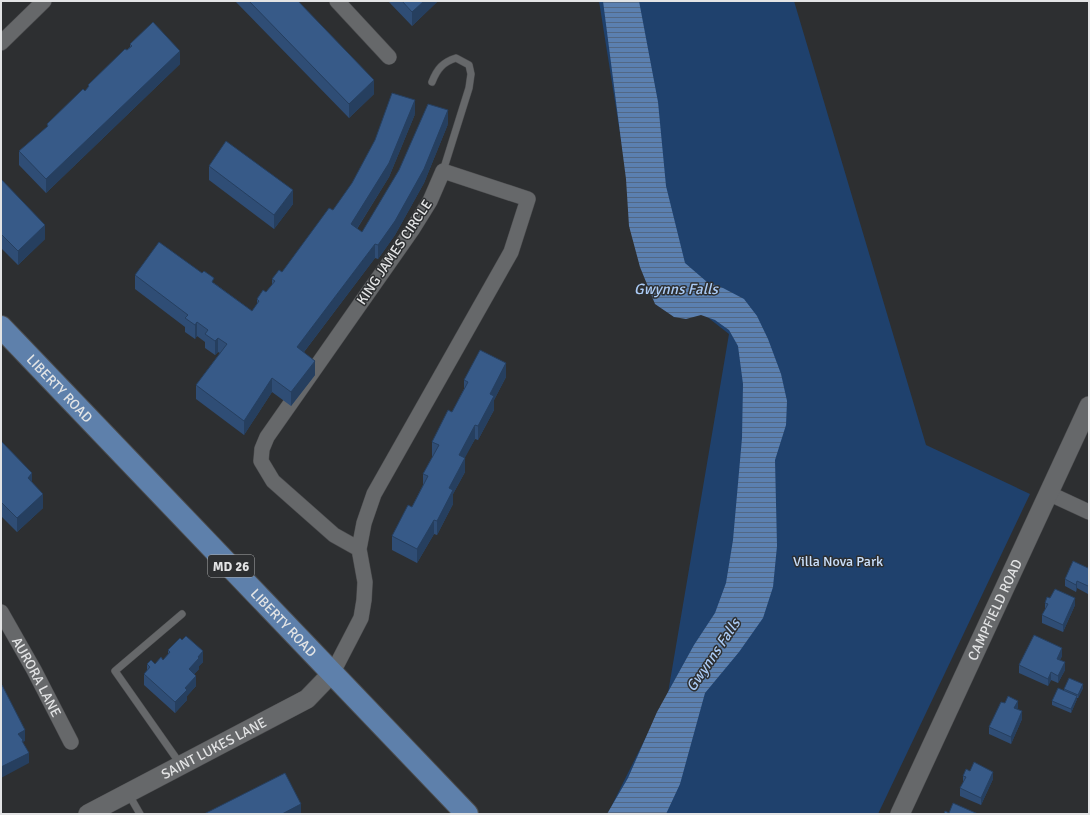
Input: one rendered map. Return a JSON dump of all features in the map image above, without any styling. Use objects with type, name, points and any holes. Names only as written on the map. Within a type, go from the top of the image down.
[{"type":"main road","name":"LIBERTY ROAD","points":[[1,327],[333,672],[467,814]]},
{"type":"street","points":[[1,43],[44,1]]},
{"type":"street","points":[[337,1],[389,57]]},
{"type":"street","points":[[333,672],[361,618],[364,600],[364,582],[359,549],[364,523],[374,494],[511,252],[528,198],[442,171]]},
{"type":"street","name":"KING JAMES CIRCLE","points":[[359,549],[334,535],[273,481],[261,461],[262,449],[267,437],[412,230],[430,201],[442,171]]},
{"type":"street","name":"CAMPFIELD ROAD","points":[[900,814],[1089,406]]},
{"type":"street","points":[[1048,493],[1089,512]]},
{"type":"street","name":"AURORA LANE","points":[[1,612],[34,670],[71,742]]},
{"type":"street","name":"SAINT LUKES LANE","points":[[88,814],[307,699],[333,672]]},
{"type":"lane","points":[[432,82],[438,69],[447,61],[456,58],[469,65],[471,74],[469,88],[442,171]]},
{"type":"lane","points":[[181,765],[115,671],[182,614]]},
{"type":"lane","points":[[128,793],[140,814]]},
{"type":"green space","name":"Villa Nova Park","points":[[599,1],[794,1],[926,445],[1030,494],[878,814],[612,814],[609,811],[668,693],[729,334],[641,265]]},
{"type":"water","name":"Gwynns Falls","points":[[603,1],[639,1],[658,102],[666,186],[685,263],[707,282],[723,288],[744,299],[757,316],[768,339],[781,374],[787,401],[786,425],[775,460],[777,546],[773,587],[763,618],[739,652],[705,693],[680,784],[666,814],[607,814],[628,778],[657,712],[694,645],[715,613],[726,583],[733,540],[742,438],[743,384],[738,346],[729,330],[715,320],[701,315],[686,319],[674,317],[655,304],[640,267],[629,226],[626,179]]},
{"type":"building","points":[[249,1],[298,1],[374,80],[349,104]]},
{"type":"building","points":[[402,1],[424,1],[412,12]]},
{"type":"building","points":[[153,22],[180,51],[46,179],[19,151],[48,126],[47,124],[83,89],[85,91],[89,86],[88,85],[125,49],[127,50],[132,46],[130,44]]},
{"type":"building","points":[[392,93],[415,100],[389,163],[351,224],[362,232],[399,170],[428,104],[448,110],[424,169],[395,221],[378,245],[375,244],[297,347],[315,361],[291,392],[272,378],[244,421],[196,385],[227,344],[218,338],[215,341],[205,334],[208,330],[197,322],[195,325],[185,318],[188,315],[135,275],[159,242],[202,273],[204,271],[214,278],[212,282],[252,311],[259,301],[257,299],[263,290],[266,292],[275,281],[272,279],[279,270],[282,272],[329,208],[333,210],[352,183],[375,140]]},
{"type":"building","points":[[226,141],[293,190],[274,215],[209,166]]},
{"type":"building","points":[[1,179],[45,225],[18,251],[1,234]]},
{"type":"building","points":[[480,350],[506,363],[490,394],[494,396],[478,426],[475,425],[459,455],[465,458],[449,488],[453,490],[437,521],[434,520],[417,549],[392,536],[408,505],[412,507],[428,476],[423,474],[439,445],[432,442],[448,410],[452,412],[468,382],[464,380]]},
{"type":"building","points":[[1,441],[32,473],[28,478],[43,494],[17,518],[2,503],[1,504]]},
{"type":"building","points":[[1073,561],[1088,568],[1089,566],[1088,586],[1077,581],[1076,585],[1065,579]]},
{"type":"building","points":[[1055,589],[1075,598],[1063,625],[1042,615],[1048,604],[1045,603],[1047,597],[1050,598]]},
{"type":"building","points":[[1034,635],[1062,648],[1057,659],[1065,662],[1058,676],[1051,672],[1048,679],[1019,665]]},
{"type":"building","points":[[186,636],[203,651],[189,669],[196,676],[185,688],[187,690],[175,702],[144,674],[150,667],[147,664],[151,660],[155,664],[161,657],[163,660],[170,652],[168,650],[180,638],[182,640]]},
{"type":"building","points":[[1069,678],[1083,684],[1078,695],[1064,689]]},
{"type":"building","points":[[2,685],[25,730],[18,734],[23,740],[22,741],[29,753],[1,767],[1,686]]},
{"type":"building","points":[[1058,688],[1077,696],[1071,709],[1052,701]]},
{"type":"building","points":[[1008,696],[1018,701],[1014,708],[1022,711],[1011,737],[989,727],[1001,702],[1005,703]]},
{"type":"building","points":[[974,762],[993,772],[981,798],[960,788],[966,777],[963,776],[966,769],[970,771]]},
{"type":"building","points":[[285,773],[301,804],[282,814],[204,814]]},
{"type":"building","points":[[953,803],[978,814],[944,814],[945,811],[949,813]]}]
